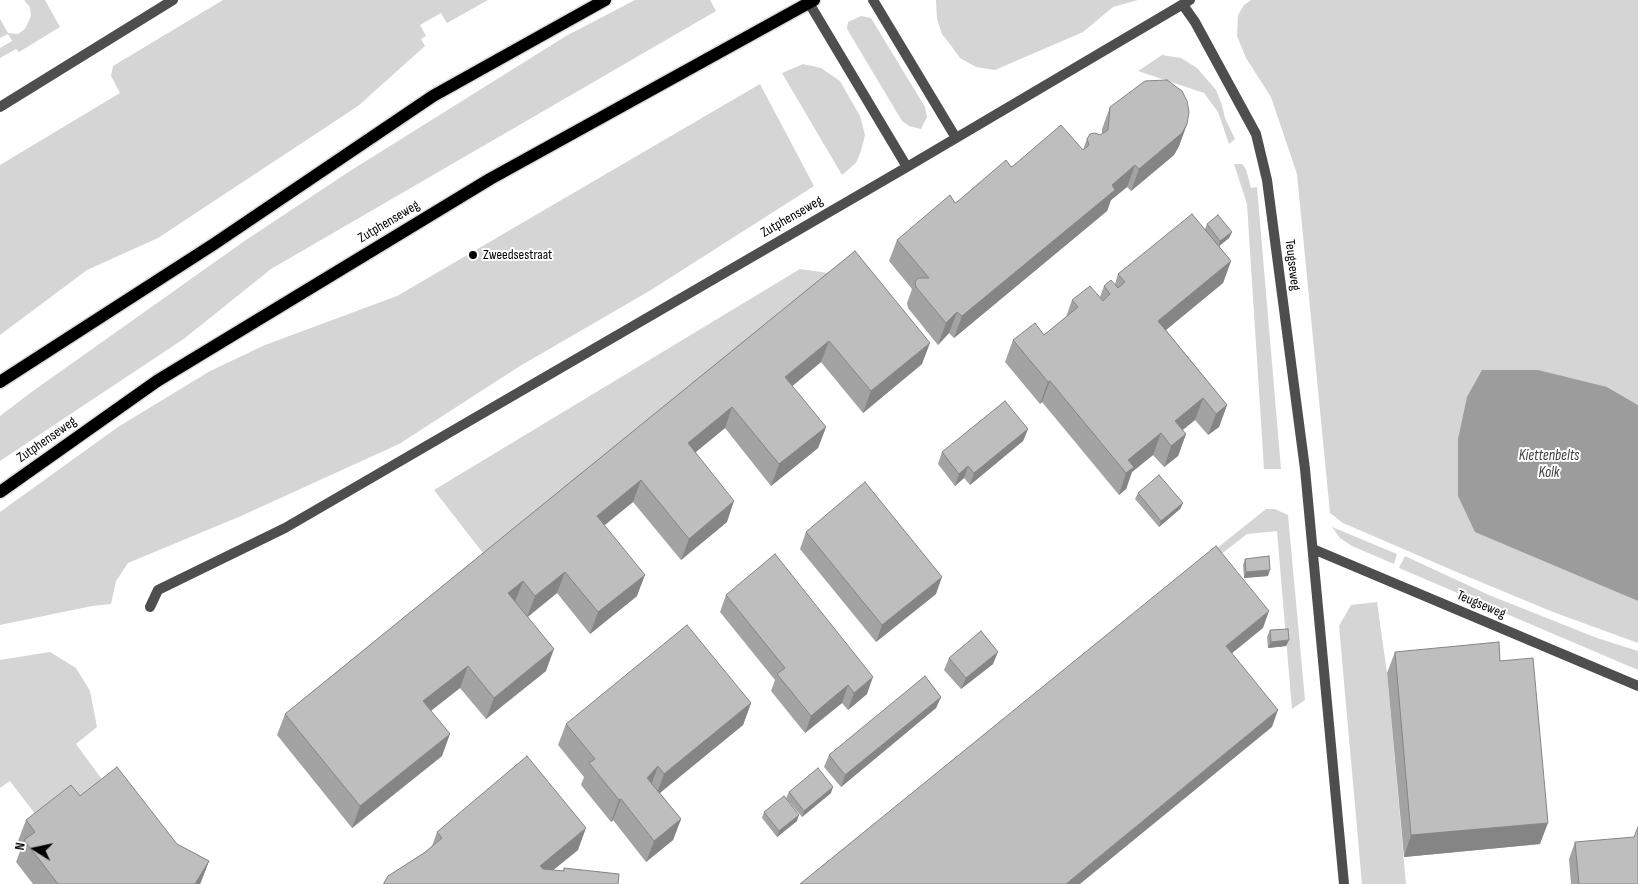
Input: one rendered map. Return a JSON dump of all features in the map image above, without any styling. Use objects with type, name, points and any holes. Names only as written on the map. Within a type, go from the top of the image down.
[{"type":"main road","points":[[0,382],[214,244],[433,96],[605,0]]},
{"type":"main road","name":"Zutphenseweg","points":[[0,492],[156,382],[490,178],[721,49],[812,2]]},
{"type":"street","points":[[0,107],[173,0]]},
{"type":"street","points":[[873,0],[956,138]]},
{"type":"street","name":"Zutphenseweg","points":[[812,2],[908,167]]},
{"type":"street","name":"Zutphenseweg","points":[[150,607],[158,590],[284,528],[908,167],[1186,2]]},
{"type":"street","name":"Teugseweg","points":[[1186,2],[1256,134],[1267,180],[1313,549],[1344,884]]},
{"type":"street","name":"Teugseweg","points":[[1313,549],[1638,686]]},
{"type":"shaded area","points":[[24,0],[45,0],[60,27],[19,52],[16,49],[0,58],[0,48],[12,41],[8,34],[0,38],[0,19],[8,33],[18,34],[25,29],[31,16],[30,7]]},
{"type":"shaded area","points":[[223,0],[488,0],[447,23],[441,13],[420,25],[426,36],[421,39],[425,46],[358,106],[158,238],[87,270],[0,335],[0,165],[120,93],[111,76],[113,66]]},
{"type":"shaded area","points":[[635,0],[710,0],[716,11],[271,269],[185,338],[0,461],[0,416],[33,391],[243,242],[350,171],[566,36]]},
{"type":"shaded area","points":[[936,0],[1138,0],[1113,7],[1083,32],[995,70],[976,67],[960,58],[942,34],[937,19]]},
{"type":"shaded area","points":[[1251,0],[1638,0],[1638,405],[1607,387],[1475,531],[1638,601],[1638,643],[1553,612],[1459,573],[1343,523],[1330,513],[1297,174],[1271,97],[1246,58],[1237,36],[1238,15],[1244,5]]},
{"type":"shaded area","points":[[861,16],[871,18],[925,107],[927,117],[921,129],[909,126],[902,121],[847,29],[848,22]]},
{"type":"shaded area","points":[[1162,55],[1181,58],[1197,68],[1216,90],[1225,118],[1235,139],[1229,144],[1218,112],[1204,93],[1138,71]]},
{"type":"shaded area","points":[[803,64],[821,68],[840,81],[860,116],[865,135],[861,151],[856,163],[842,175],[782,73]]},
{"type":"shaded area","points":[[760,84],[814,186],[651,290],[520,366],[399,444],[241,516],[128,563],[116,581],[111,604],[92,606],[0,625],[0,512],[118,427],[210,371],[265,345],[397,296]]},
{"type":"shaded area","points":[[1234,164],[1242,164],[1246,169],[1251,188],[1257,187],[1281,469],[1264,469],[1247,204]]},
{"type":"shaded area","points":[[800,269],[843,275],[489,561],[434,490]]},
{"type":"shaded area","points":[[1266,509],[1275,509],[1288,515],[1305,700],[1292,709],[1277,531],[1247,534],[1210,563],[1206,557]]},
{"type":"shaded area","points":[[1332,527],[1397,554],[1394,564],[1352,546],[1340,538]]},
{"type":"shaded area","points":[[1405,556],[1489,595],[1597,638],[1638,651],[1638,670],[1399,568]]},
{"type":"shaded area","points":[[1377,602],[1387,673],[1406,884],[1362,884],[1339,626],[1351,605]]},
{"type":"shaded area","points":[[50,652],[76,668],[90,691],[97,727],[76,744],[109,789],[42,823],[10,781],[0,788],[0,660]]},
{"type":"water","name":"Kiettenbelts Kolk","points":[[1482,370],[1538,370],[1607,387],[1638,405],[1638,601],[1475,532],[1458,496],[1458,439],[1467,397]]},
{"type":"building","points":[[1167,80],[1182,91],[1187,101],[1189,112],[1187,124],[1182,133],[1139,169],[1135,165],[1112,185],[1115,190],[962,316],[957,312],[946,323],[916,287],[915,282],[918,278],[929,278],[897,240],[950,195],[955,203],[957,202],[1006,160],[1011,167],[1013,166],[1061,125],[1083,150],[1089,145],[1087,139],[1090,134],[1100,135],[1108,130],[1110,107],[1145,81]]},
{"type":"building","points":[[1192,214],[1231,261],[1158,321],[1227,405],[1216,414],[1203,398],[1175,421],[1186,434],[1171,446],[1161,433],[1128,460],[1134,467],[1126,473],[1050,381],[1048,382],[1013,340],[1035,323],[1044,335],[1078,307],[1072,300],[1090,286],[1103,301],[1110,294],[1104,286],[1111,280],[1118,288],[1125,282],[1118,274]]},
{"type":"building","points":[[1218,215],[1232,232],[1220,241],[1207,224]]},
{"type":"building","points":[[855,251],[930,343],[871,391],[829,341],[785,377],[826,427],[779,464],[732,407],[688,443],[734,501],[689,539],[641,480],[597,516],[645,575],[598,612],[565,572],[535,596],[523,581],[508,593],[554,649],[494,698],[468,666],[423,701],[450,734],[360,806],[285,714]]},
{"type":"building","points":[[1005,401],[1028,429],[974,473],[968,466],[959,474],[942,452]]},
{"type":"building","points":[[1159,475],[1183,503],[1161,521],[1138,493]]},
{"type":"building","points":[[865,482],[942,577],[882,625],[806,532]]},
{"type":"building","points":[[1216,546],[1269,611],[1226,646],[1278,710],[1066,884],[800,884]]},
{"type":"building","points":[[775,554],[873,677],[854,693],[848,685],[811,716],[777,674],[785,668],[726,595]]},
{"type":"building","points":[[1269,556],[1270,570],[1246,572],[1245,559]]},
{"type":"building","points":[[687,625],[751,703],[664,774],[658,766],[647,778],[681,819],[654,841],[621,799],[619,800],[589,763],[595,759],[566,724]]},
{"type":"building","points":[[1288,629],[1289,640],[1271,642],[1270,630]]},
{"type":"building","points":[[981,631],[998,652],[966,678],[949,658]]},
{"type":"building","points":[[1499,642],[1500,661],[1533,658],[1548,823],[1411,835],[1395,652]]},
{"type":"building","points":[[925,676],[941,697],[845,775],[829,755]]},
{"type":"building","points":[[527,756],[586,828],[540,866],[543,869],[564,871],[564,868],[619,874],[618,884],[384,884],[388,876],[424,853],[442,838],[437,832]]},
{"type":"building","points":[[117,767],[177,844],[209,861],[195,884],[58,884],[24,840],[35,832],[26,820],[71,785],[80,796]]},
{"type":"building","points":[[818,768],[833,787],[804,811],[789,792]]},
{"type":"building","points":[[784,796],[799,815],[779,831],[764,812]]},
{"type":"building","points":[[1638,827],[1638,884],[1579,884],[1575,842],[1634,837]]},
{"type":"place","name":"Zweedsestraat","points":[[473,255]]}]
